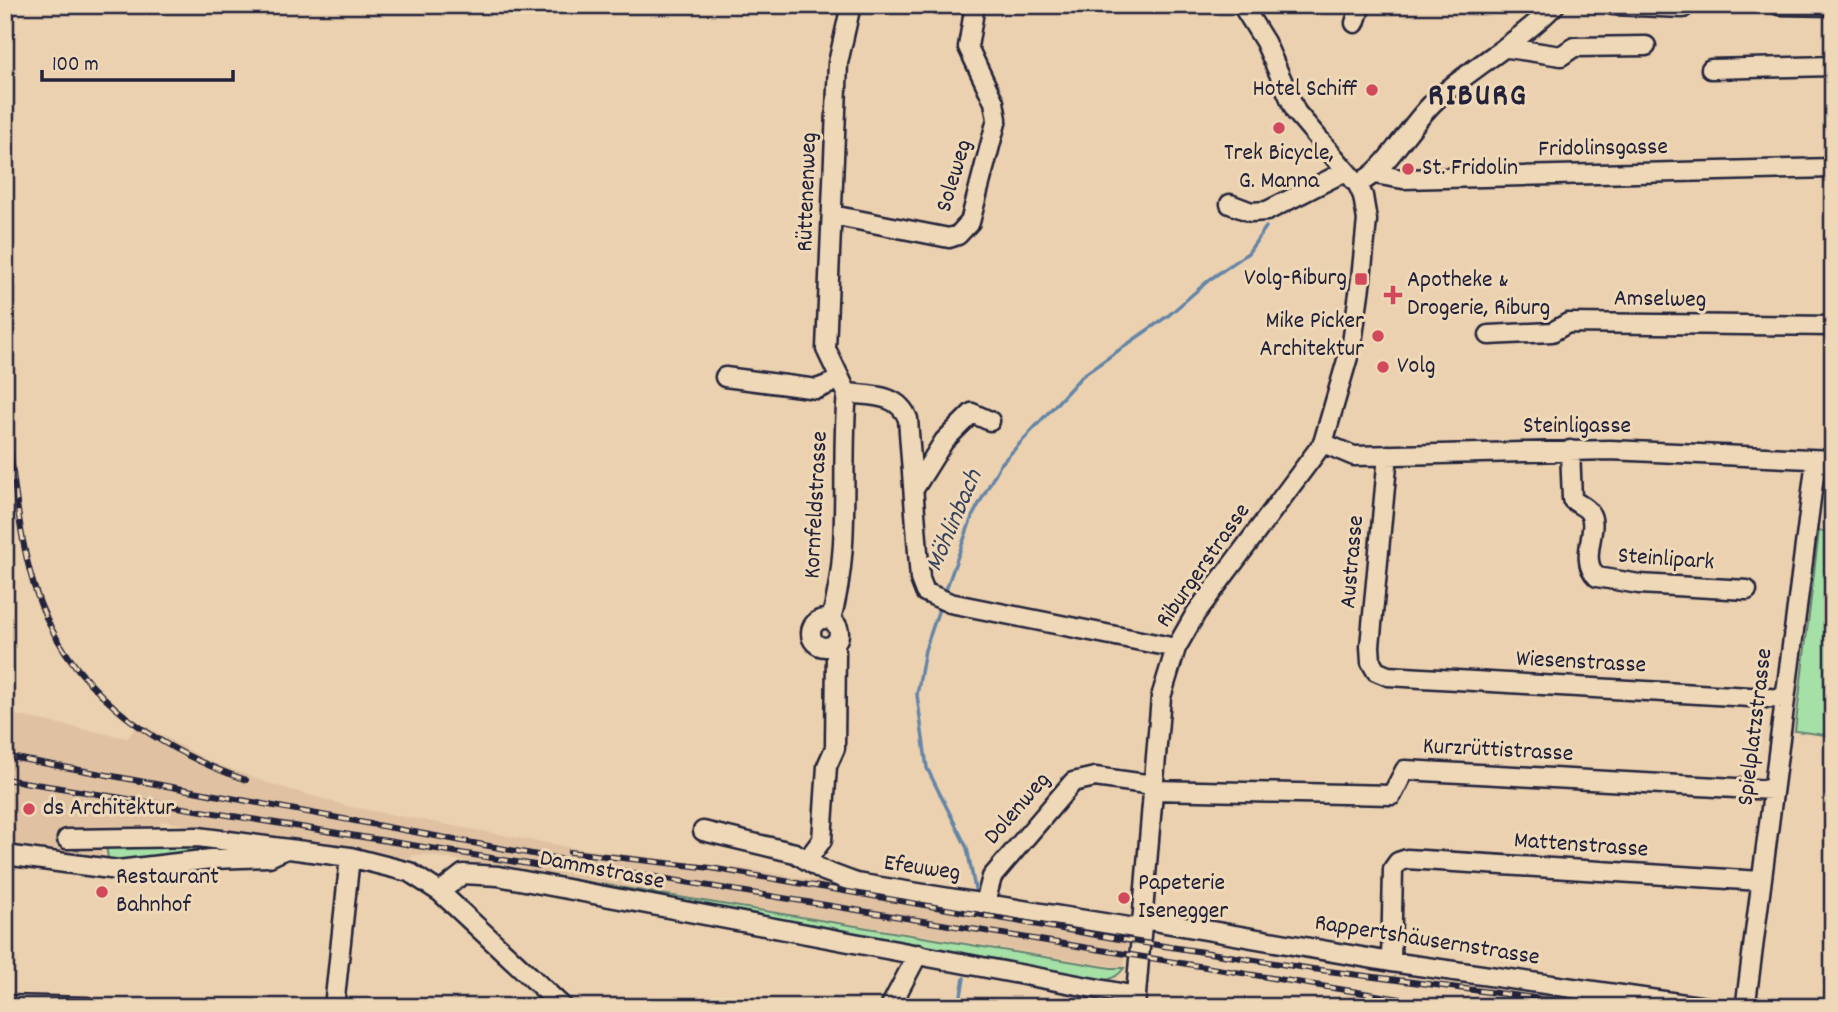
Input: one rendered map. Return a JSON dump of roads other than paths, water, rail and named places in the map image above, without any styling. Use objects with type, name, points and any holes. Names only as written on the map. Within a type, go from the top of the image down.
[{"type":"street","name":"Rüttenenweg","points":[[843,386],[826,349],[838,63],[851,5]]},
{"type":"street","name":"Soleweg","points":[[832,215],[949,238],[965,229],[970,222],[997,119],[994,103],[968,47],[975,5]]},
{"type":"street","points":[[1355,23],[1361,5]]},
{"type":"street","points":[[1230,204],[1251,212],[1267,211],[1352,178],[1374,174],[1401,137],[1438,97],[1508,48],[1555,5]]},
{"type":"street","points":[[1613,5],[1683,8]]},
{"type":"street","points":[[1779,5],[1833,6]]},
{"type":"street","points":[[1246,6],[1296,112],[1352,178]]},
{"type":"street","points":[[1508,48],[1561,56],[1574,47],[1646,46]]},
{"type":"street","points":[[1711,69],[1833,66]]},
{"type":"street","name":"Fridolinsgasse","points":[[1374,174],[1403,179],[1833,168]]},
{"type":"street","name":"Riburgerstrasse","points":[[1136,1001],[1161,697],[1176,648],[1196,613],[1323,443],[1352,343],[1361,279],[1367,220],[1363,196],[1352,178]]},
{"type":"street","name":"Amselweg","points":[[1489,335],[1552,331],[1568,323],[1833,326]]},
{"type":"street","points":[[725,377],[817,389],[843,386],[888,398],[905,410],[908,419],[920,579],[926,592],[945,601],[1176,648]]},
{"type":"street","name":"Kornfeldstrasse","points":[[807,860],[822,841],[827,766],[835,748],[836,653],[832,645],[820,646],[813,640],[810,631],[814,623],[822,618],[831,619],[836,600],[842,538],[843,386]]},
{"type":"street","points":[[914,489],[944,441],[972,412],[990,421]]},
{"type":"street","name":"Steinligasse","points":[[1323,443],[1354,456],[1570,450],[1824,460]]},
{"type":"street","name":"Steinlipark","points":[[1570,450],[1572,499],[1588,510],[1592,517],[1588,562],[1597,577],[1639,584],[1747,590]]},
{"type":"street","name":"Austrasse","points":[[1376,671],[1371,662],[1370,646],[1388,455]]},
{"type":"street","name":"Spielplatzstrasse","points":[[1744,1004],[1785,699],[1824,460]]},
{"type":"street","name":"Wiesenstrasse","points":[[1376,671],[1388,676],[1785,699]]},
{"type":"street","name":"Kurzrüttistrasse","points":[[1153,788],[1392,794],[1405,770],[1772,790]]},
{"type":"street","name":"Dolenweg","points":[[977,902],[992,877],[1073,782],[1096,777],[1153,788]]},
{"type":"street","name":"Efeuweg","points":[[704,831],[795,853],[824,871],[856,883],[1142,924]]},
{"type":"street","points":[[67,839],[198,837],[350,857],[409,872],[440,892],[563,1007]]},
{"type":"street","points":[[5,855],[118,870],[211,859],[269,857],[282,853],[286,847]]},
{"type":"street","points":[[334,1007],[350,857]]},
{"type":"street","name":"Mattenstrasse","points":[[1391,962],[1393,869],[1398,862],[1407,859],[1761,881]]},
{"type":"street","name":"Dammstrasse","points":[[440,892],[463,874],[498,876],[918,954],[1136,1001]]},
{"type":"street","name":"Rappertshäusernstrasse","points":[[1142,924],[1706,1007]]},
{"type":"street","points":[[890,1007],[918,954]]},
{"type":"street","points":[[5,1005],[87,1007]]},
{"type":"waterway","name":"Möhlinbach","points":[[944,595],[972,517],[1000,465],[1082,376],[1169,315],[1209,280],[1248,253],[1266,227]]},
{"type":"waterway","name":"Möhlinbach","points":[[940,606],[925,650],[917,695],[927,768],[967,848],[976,894]]},
{"type":"waterway","name":"Möhlinbach","points":[[959,1007],[964,978]]},
{"type":"railway","points":[[5,412],[28,565],[48,622],[67,654],[90,683],[145,731],[177,750],[246,780]]},
{"type":"railway","points":[[5,756],[661,878],[1449,1007]]},
{"type":"railway","points":[[5,779],[541,866]]},
{"type":"railway","points":[[570,852],[711,868],[1119,939],[1313,969],[1604,1007]]},
{"type":"place","name":"Hotel Schiff","points":[[1372,90]]},
{"type":"place","name":"Trek Bicycle, G. Manna","points":[[1279,128]]},
{"type":"place","name":"St. Fridolin","points":[[1408,169]]},
{"type":"place","name":"Volg-Riburg","points":[[1361,279]]},
{"type":"place","name":"Apotheke & Drogerie, Riburg","points":[[1393,295]]},
{"type":"place","name":"Mike Picker Architektur","points":[[1378,336]]},
{"type":"place","name":"Volg","points":[[1383,367]]},
{"type":"place","name":"ds Architektur","points":[[29,809]]},
{"type":"place","name":"Restaurant Bahnhof","points":[[102,892]]},
{"type":"place","name":"Papeterie Isenegger","points":[[1124,898]]},
{"type":"district","name":"RIBURG","points":[[1478,98]]}]
